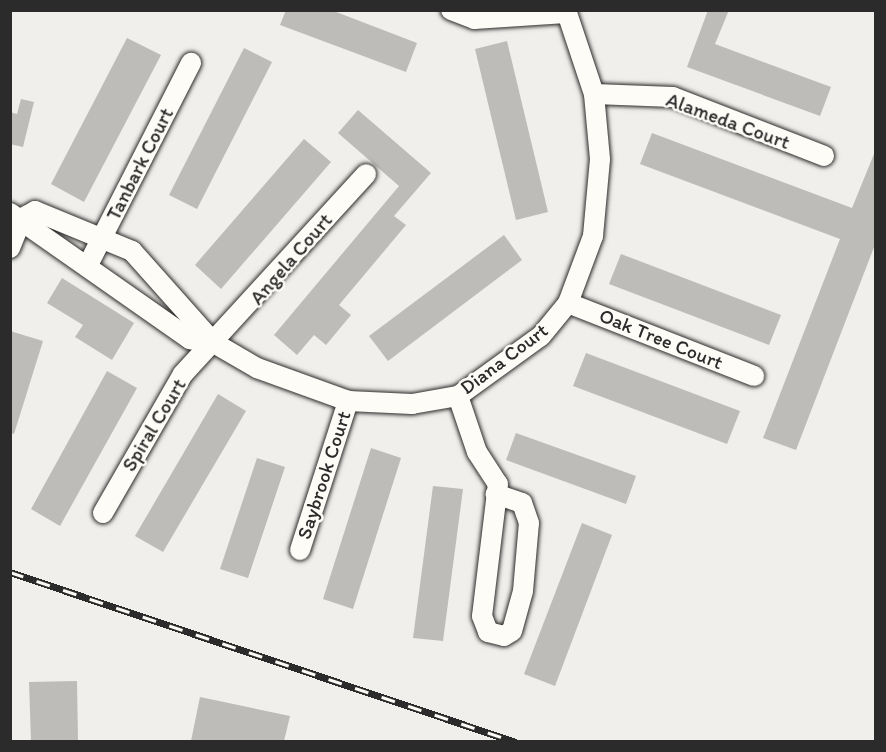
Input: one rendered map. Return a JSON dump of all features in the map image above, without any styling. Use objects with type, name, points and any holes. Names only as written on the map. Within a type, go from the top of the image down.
[{"type":"street","points":[[451,10],[474,19],[566,12]]},
{"type":"street","name":"Diana Court","points":[[16,215],[35,211],[104,236],[132,251],[154,271],[214,343],[257,368],[348,401],[412,404],[458,396],[541,336],[568,303],[592,236],[600,159],[594,94],[566,12]]},
{"type":"street","name":"Tanbark Court","points":[[88,265],[190,63]]},
{"type":"street","name":"Alameda Court","points":[[594,94],[672,97],[824,156]]},
{"type":"street","name":"Angela Court","points":[[214,343],[366,174]]},
{"type":"street","points":[[10,248],[16,215]]},
{"type":"street","name":"Diana Court","points":[[16,215],[190,339],[214,343]]},
{"type":"street","name":"Oak Tree Court","points":[[568,303],[754,376]]},
{"type":"street","name":"Spiral Court","points":[[103,513],[183,374],[214,343]]},
{"type":"street","points":[[458,396],[477,452],[498,484],[496,494],[482,616],[488,632],[504,636],[512,631],[523,591],[528,510],[496,494]]},
{"type":"street","name":"Saybrook Court","points":[[300,550],[348,401]]},
{"type":"building","points":[[286,10],[331,10],[417,43],[406,72],[280,25]]},
{"type":"building","points":[[708,10],[729,10],[715,44],[831,87],[820,116],[687,67]]},
{"type":"building","points":[[127,38],[161,55],[84,202],[51,184]]},
{"type":"building","points":[[507,41],[548,212],[516,220],[475,49]]},
{"type":"building","points":[[244,48],[272,62],[197,209],[169,195]]},
{"type":"building","points":[[21,99],[34,102],[23,147],[10,144],[10,112],[17,114]]},
{"type":"building","points":[[358,110],[431,173],[394,216],[406,225],[339,305],[351,315],[326,345],[314,335],[297,355],[274,335],[399,186],[338,133]]},
{"type":"building","points":[[652,133],[852,208],[876,149],[876,242],[796,450],[763,438],[840,239],[640,164]]},
{"type":"building","points":[[304,139],[331,162],[221,289],[195,265]]},
{"type":"building","points":[[504,235],[522,260],[388,361],[369,336]]},
{"type":"building","points":[[621,254],[781,315],[769,345],[609,284]]},
{"type":"building","points":[[62,278],[134,323],[112,360],[75,337],[83,325],[47,303]]},
{"type":"building","points":[[10,331],[43,341],[14,434],[10,433]]},
{"type":"building","points":[[586,353],[740,411],[727,444],[573,386]]},
{"type":"building","points":[[107,371],[137,388],[60,526],[31,509]]},
{"type":"building","points":[[218,394],[246,411],[163,552],[135,536]]},
{"type":"building","points":[[516,433],[636,476],[626,504],[506,460]]},
{"type":"building","points":[[371,448],[401,458],[353,609],[323,599]]},
{"type":"building","points":[[257,458],[285,467],[248,578],[220,569]]},
{"type":"building","points":[[433,486],[463,489],[443,641],[413,638]]},
{"type":"building","points":[[582,523],[612,535],[555,686],[524,674]]},
{"type":"building","points":[[77,681],[78,741],[31,741],[29,682]]},
{"type":"building","points":[[200,697],[290,716],[284,741],[191,741]]},
{"type":"railway","points":[[10,572],[516,742]]}]
